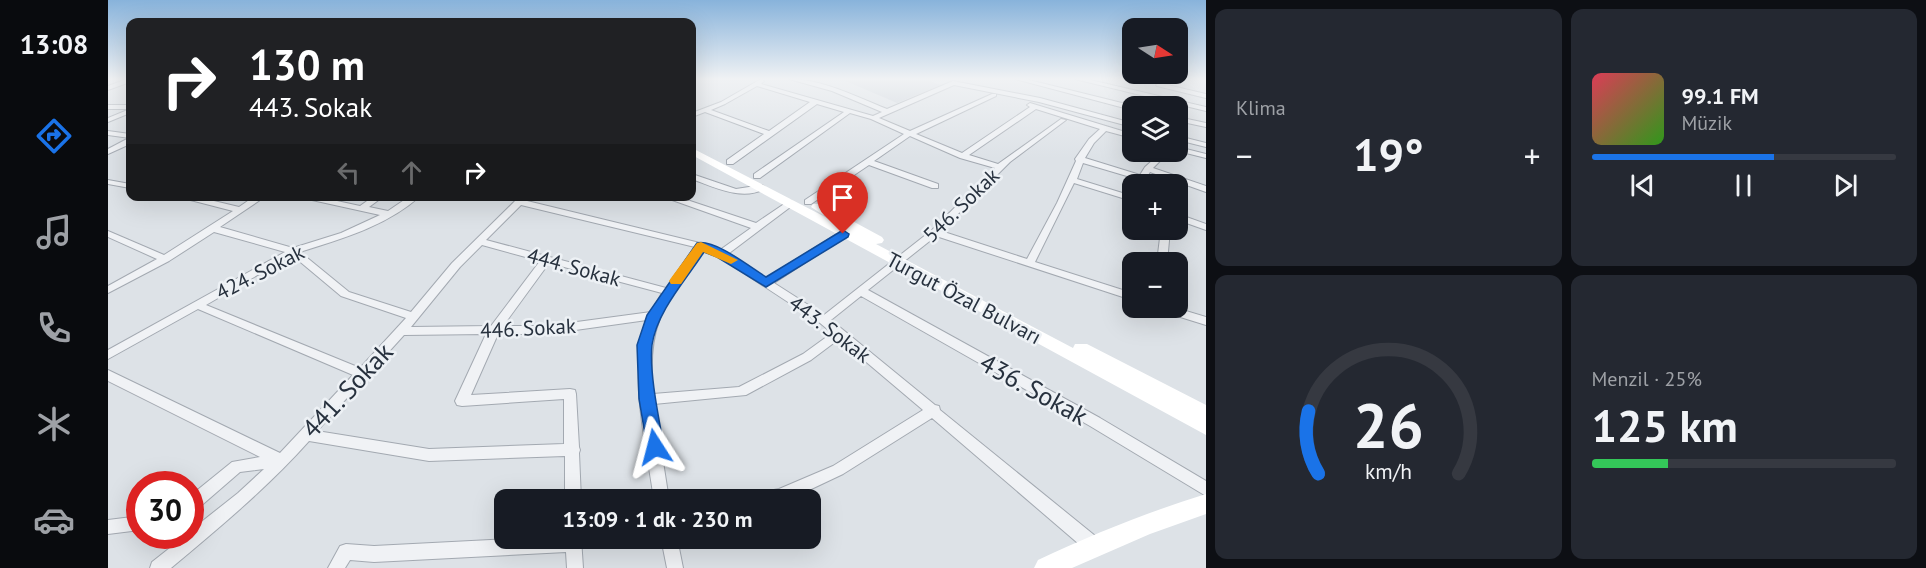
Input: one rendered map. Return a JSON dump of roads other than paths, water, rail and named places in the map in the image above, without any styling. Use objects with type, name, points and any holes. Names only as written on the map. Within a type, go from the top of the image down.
[{"type":"street","points":[[696,113],[717,106]]},
{"type":"street","points":[[730,162],[809,106]]},
{"type":"street","points":[[831,106],[873,118],[963,156],[1000,167]]},
{"type":"street","points":[[872,106],[888,112]]},
{"type":"street","points":[[873,118],[903,106]]},
{"type":"street","points":[[808,202],[909,134],[971,106]]},
{"type":"street","points":[[1030,106],[1122,133]]},
{"type":"street","points":[[1059,106],[1122,122]]},
{"type":"street","points":[[1188,106],[1206,109]]},
{"type":"street","points":[[108,107],[126,109]]},
{"type":"street","points":[[963,156],[1035,107]]},
{"type":"street","points":[[705,110],[768,133]]},
{"type":"street","points":[[108,120],[126,111]]},
{"type":"street","points":[[696,177],[735,192],[760,182],[849,111]]},
{"type":"street","points":[[1115,120],[1122,115]]},
{"type":"street","name":"546. Sokak","points":[[824,320],[935,232],[1000,167],[1063,120]]},
{"type":"street","points":[[1188,120],[1206,125]]},
{"type":"street","points":[[1029,264],[1072,180],[1079,159],[1093,138],[1105,128]]},
{"type":"street","points":[[108,133],[126,135]]},
{"type":"street","points":[[1188,140],[1206,145]]},
{"type":"street","points":[[108,152],[126,143]]},
{"type":"street","name":"Turgut Özal Bulvarı","points":[[696,143],[730,162],[790,203],[843,234],[902,259],[1206,414]]},
{"type":"street","points":[[1188,152],[1206,156]]},
{"type":"street","name":"Turgut Özal Bulvarı","points":[[696,153],[808,202],[902,259],[1206,427]]},
{"type":"street","points":[[1079,159],[1122,175]]},
{"type":"street","points":[[869,162],[934,186]]},
{"type":"street","points":[[1145,174],[1155,162]]},
{"type":"street","points":[[1148,169],[1206,189]]},
{"type":"street","points":[[1072,180],[1122,194]]},
{"type":"street","points":[[108,182],[126,185]]},
{"type":"street","points":[[202,201],[242,210]]},
{"type":"street","points":[[108,290],[215,229],[255,201]]},
{"type":"street","points":[[338,201],[361,209],[390,214]]},
{"type":"street","points":[[361,209],[373,201]]},
{"type":"street","name":"424. Sokak","points":[[108,355],[293,251],[344,235],[390,214],[409,201]]},
{"type":"street","name":"441. Sokak","points":[[158,568],[243,498],[282,461],[517,201]]},
{"type":"street","name":"443. Sokak","points":[[527,201],[701,246],[721,254],[824,320],[1093,545]]},
{"type":"street","points":[[680,201],[758,227]]},
{"type":"street","points":[[721,254],[790,203]]},
{"type":"street","points":[[1188,221],[1206,227]]},
{"type":"street","points":[[215,229],[293,251],[345,294],[412,315]]},
{"type":"street","points":[[935,232],[1122,294]]},
{"type":"street","points":[[108,234],[165,259]]},
{"type":"street","points":[[766,283],[843,234]]},
{"type":"street","name":"444. Sokak","points":[[479,241],[669,292]]},
{"type":"street","points":[[660,489],[647,399],[645,345],[655,315],[701,246]]},
{"type":"street","points":[[546,260],[494,330],[462,401],[570,394],[573,489]]},
{"type":"street","name":"436. Sokak","points":[[861,291],[1095,422],[1206,489]]},
{"type":"street","points":[[197,305],[361,373]]},
{"type":"street","name":"446. Sokak","points":[[401,331],[547,330],[655,315]]},
{"type":"street","points":[[1188,315],[1206,321]]},
{"type":"street","points":[[647,399],[741,392],[807,357],[838,334]]},
{"type":"street","points":[[108,375],[282,461]]},
{"type":"street","points":[[796,489],[838,470],[934,410]]},
{"type":"street","points":[[304,435],[429,455],[573,450]]},
{"type":"street","points":[[204,494],[237,466],[282,461]]},
{"type":"street","points":[[1046,568],[1093,545],[1163,517],[1206,504]]},
{"type":"street","points":[[108,527],[126,525]]},
{"type":"street","points":[[336,568],[346,552],[374,554],[494,546]]},
{"type":"street","points":[[574,549],[575,568]]},
{"type":"street","points":[[671,549],[675,568]]}]
